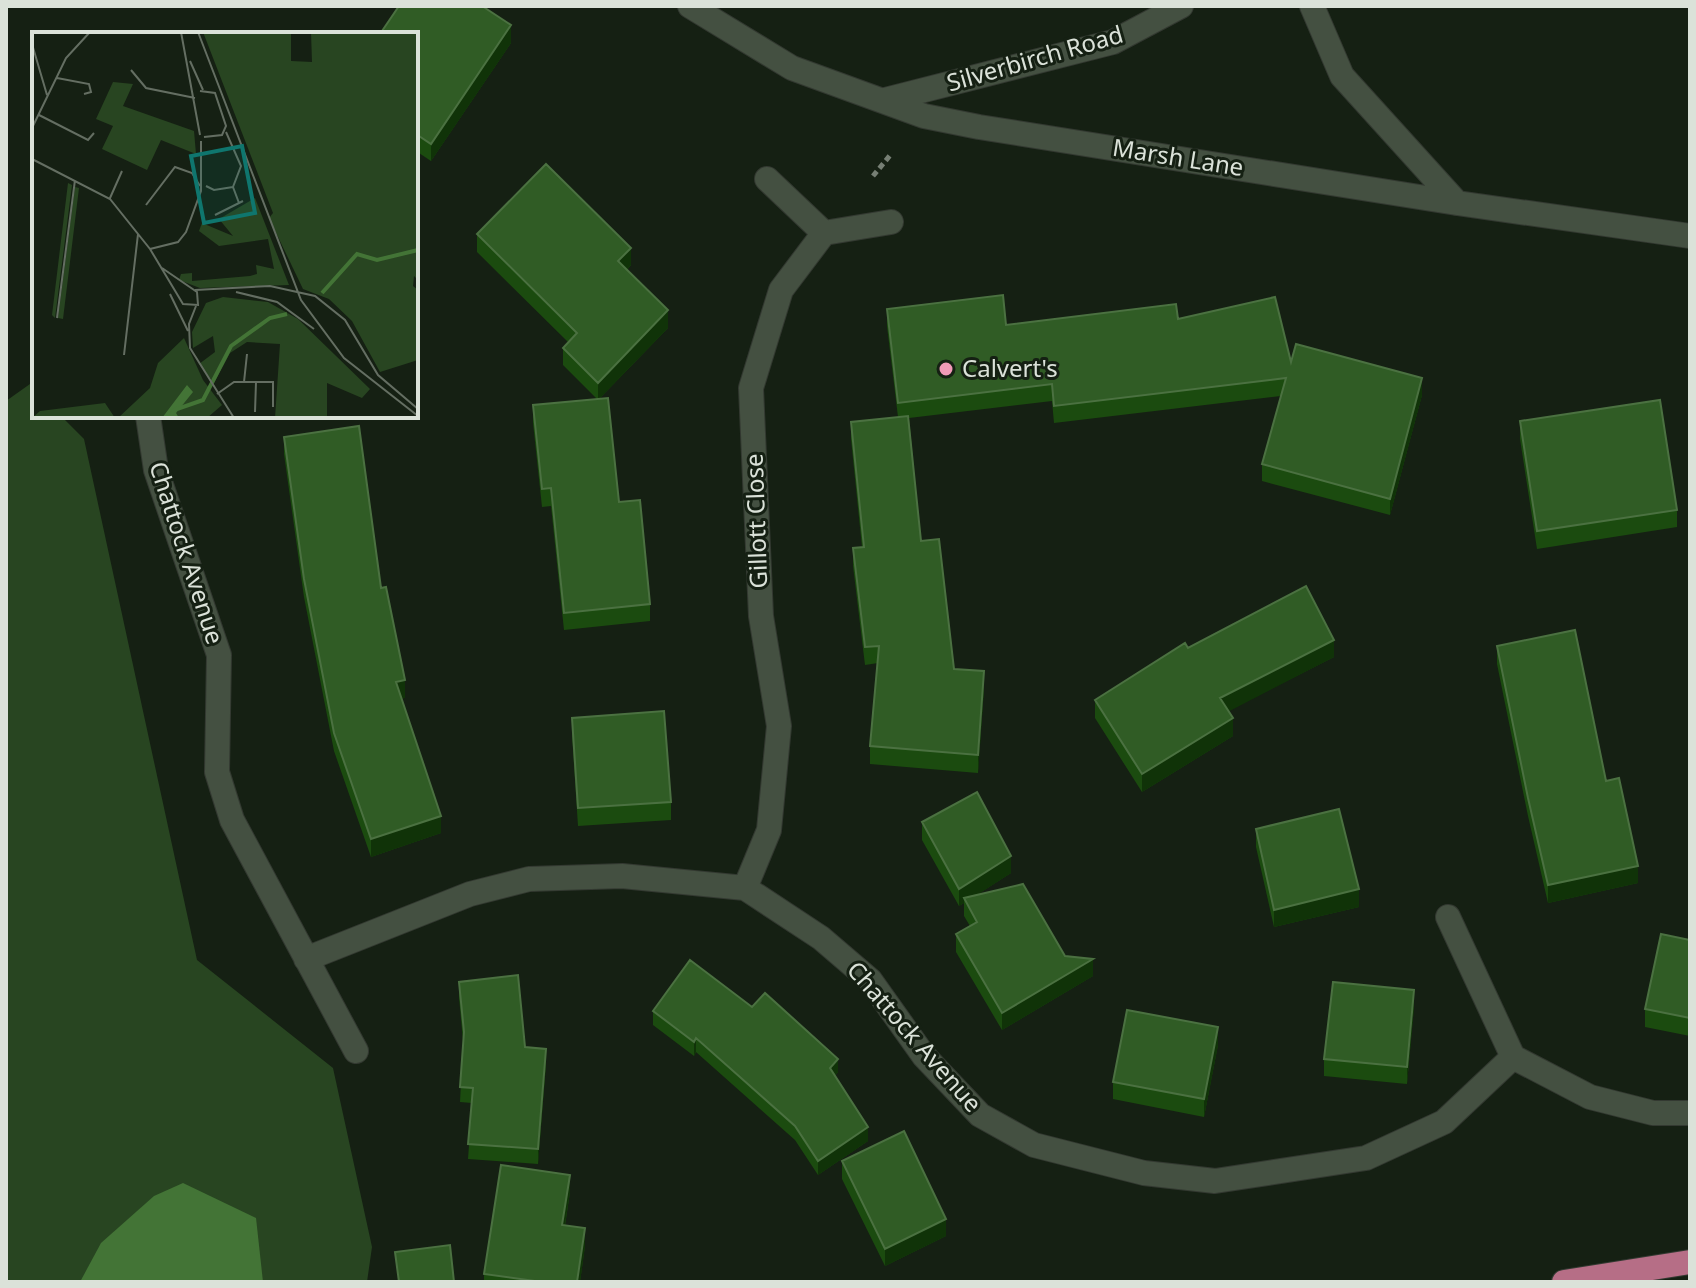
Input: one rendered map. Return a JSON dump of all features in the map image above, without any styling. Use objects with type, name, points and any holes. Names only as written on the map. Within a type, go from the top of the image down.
[{"type":"highway","points":[[1564,1282],[1690,1262]]},
{"type":"street","name":"Marsh Lane","points":[[690,6],[792,68],[924,116],[1457,203],[1690,236]]},
{"type":"street","name":"Silverbirch Road","points":[[885,100],[1113,42],[1181,6]]},
{"type":"street","points":[[1312,6],[1342,76],[1457,203]]},
{"type":"street","points":[[767,179],[824,233],[891,222]]},
{"type":"street","name":"Gillott Close","points":[[745,888],[769,830],[779,726],[761,616],[751,388],[781,290],[824,233]]},
{"type":"street","name":"Chattock Avenue","points":[[148,418],[156,470],[219,655],[217,772],[232,820],[356,1051]]},
{"type":"street","name":"Chattock Avenue","points":[[306,959],[470,894],[529,879],[622,876],[745,888],[821,938],[870,980],[924,1056],[980,1115],[1034,1145],[1144,1173],[1215,1181],[1366,1158],[1444,1122],[1513,1057]]},
{"type":"street","points":[[1448,917],[1513,1057],[1590,1097],[1653,1113],[1690,1113]]},
{"type":"shaded area","points":[[30,384],[32,418],[63,418],[84,439],[197,960],[333,1068],[372,1247],[367,1282],[6,1282],[6,401]]},
{"type":"shaded area","points":[[183,1183],[256,1218],[263,1282],[80,1282],[101,1243],[154,1196]]},
{"type":"building","points":[[399,6],[482,6],[511,25],[431,144],[418,135],[418,32],[381,32]]},
{"type":"building","points":[[546,164],[631,248],[618,261],[668,310],[598,383],[563,348],[577,333],[477,234]]},
{"type":"building","points":[[1003,295],[1006,325],[1176,304],[1178,319],[1275,297],[1291,362],[1296,344],[1422,378],[1390,499],[1262,464],[1286,378],[1054,406],[1052,384],[898,403],[887,309]]},
{"type":"building","points":[[608,398],[619,502],[640,500],[650,604],[564,613],[551,488],[542,489],[533,405]]},
{"type":"building","points":[[1660,400],[1677,510],[1537,531],[1520,421]]},
{"type":"building","points":[[908,416],[921,541],[939,539],[954,669],[984,671],[978,755],[870,746],[879,646],[865,647],[853,548],[864,547],[851,422]]},
{"type":"building","points":[[359,426],[381,588],[386,587],[405,680],[396,682],[441,816],[371,839],[334,733],[304,579],[284,437]]},
{"type":"building","points":[[1306,586],[1334,640],[1220,698],[1233,718],[1142,774],[1095,700],[1185,643],[1188,648]]},
{"type":"building","points":[[1575,630],[1606,781],[1619,778],[1638,866],[1548,885],[1497,646]]},
{"type":"building","points":[[664,711],[671,802],[578,808],[572,718]]},
{"type":"building","points":[[977,792],[1011,856],[959,889],[922,822]]},
{"type":"building","points":[[1339,809],[1359,889],[1274,910],[1256,829]]},
{"type":"building","points":[[1023,884],[1065,956],[1093,959],[1002,1013],[956,934],[977,922],[964,898]]},
{"type":"building","points":[[1661,934],[1690,940],[1690,1018],[1645,1009]]},
{"type":"building","points":[[690,960],[752,1007],[765,993],[838,1059],[830,1068],[868,1127],[818,1161],[795,1126],[696,1038],[694,1042],[653,1011]]},
{"type":"building","points":[[518,975],[525,1047],[546,1049],[538,1149],[468,1144],[473,1088],[460,1087],[464,1032],[459,982]]},
{"type":"building","points":[[1333,982],[1414,990],[1407,1067],[1324,1059]]},
{"type":"building","points":[[1127,1010],[1218,1027],[1204,1099],[1113,1082]]},
{"type":"building","points":[[904,1131],[946,1219],[885,1249],[842,1161]]},
{"type":"building","points":[[501,1165],[570,1175],[562,1225],[585,1228],[577,1282],[542,1282],[484,1274]]},
{"type":"building","points":[[450,1245],[454,1282],[399,1282],[395,1252]]},
{"type":"place","name":"Calvert's","points":[[946,369]]}]
